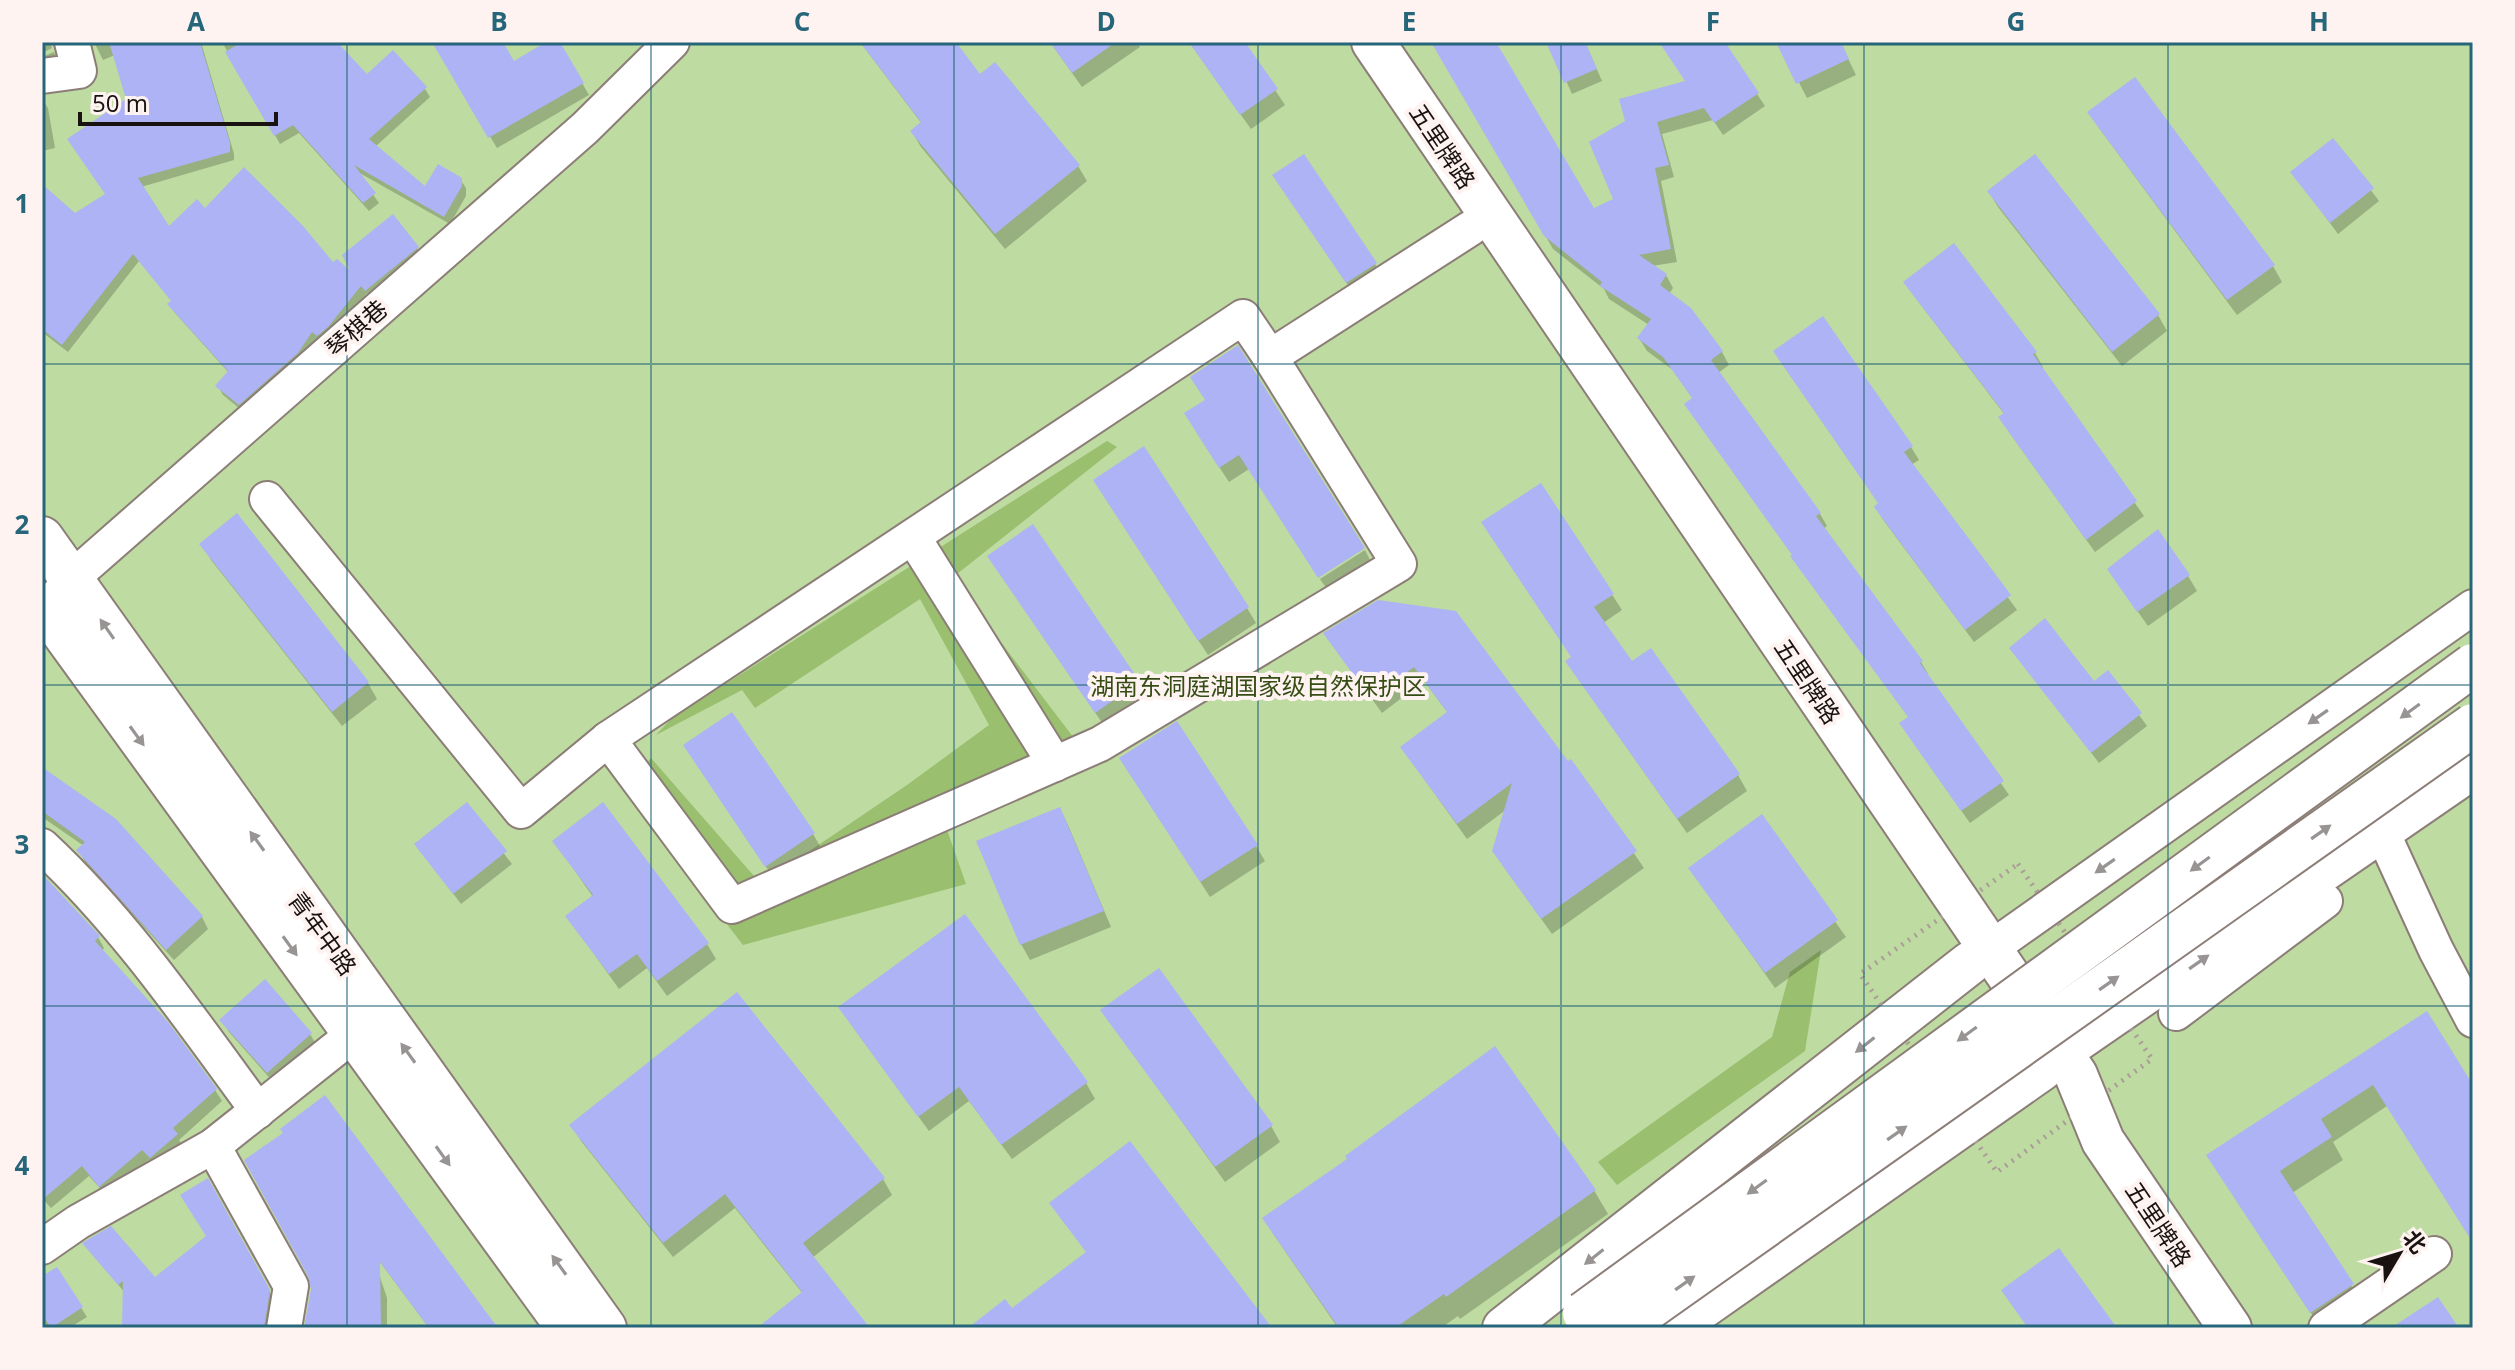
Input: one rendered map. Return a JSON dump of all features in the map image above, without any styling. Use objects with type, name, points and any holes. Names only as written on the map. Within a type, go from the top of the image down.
[{"type":"main road","name":"五里牌路","points":[[1344,42],[1980,955]]},
{"type":"main road","name":"五里牌路","points":[[1373,42],[1980,955],[2050,1067],[2083,1154],[2201,1328]]},
{"type":"main road","name":"青年中路","points":[[42,538],[50,602],[354,1034],[568,1328]]},
{"type":"main road","name":"青年中路","points":[[50,602],[605,1328]]},
{"type":"main road","points":[[1589,1323],[2473,665]]},
{"type":"main road","points":[[1589,1323],[2473,725]]},
{"type":"main road","points":[[1504,1328],[1980,955]]},
{"type":"main road","name":"五里牌路","points":[[2050,1067],[2076,1075],[2103,1141],[2230,1328]]},
{"type":"main road","points":[[1673,1328],[2050,1067]]},
{"type":"street","points":[[42,76],[79,71],[72,42]]},
{"type":"street","name":"琴棋巷","points":[[50,602],[585,128],[672,42]]},
{"type":"street","points":[[1270,357],[1471,228]]},
{"type":"street","points":[[267,499],[521,811],[608,739],[1243,317],[1399,564],[1100,744],[732,906],[608,739]]},
{"type":"street","points":[[913,537],[1055,764]]},
{"type":"street","points":[[1980,955],[2473,607]]},
{"type":"street","points":[[2176,1013],[2473,772]]},
{"type":"street","points":[[2050,1067],[2387,843],[2473,798]]},
{"type":"street","points":[[2387,843],[2436,950],[2473,1020]]},
{"type":"street","points":[[42,846],[130,941],[258,1111]]},
{"type":"street","points":[[42,1247],[78,1222],[213,1146],[354,1034]]},
{"type":"street","points":[[213,1146],[291,1286],[284,1328]]},
{"type":"street","points":[[2326,1328],[2434,1254]]},
{"type":"green space","name":"湖南东洞庭湖国家级自然保护区","points":[[42,42],[2473,42],[2473,1328],[42,1328]]},
{"type":"green space","points":[[1107,441],[1117,447],[952,578],[1080,746],[947,830],[966,884],[743,945],[623,790],[651,758],[761,884],[989,725],[920,599],[755,708],[742,690],[656,735],[672,718]]},
{"type":"green space","points":[[1821,950],[1805,1051],[1617,1185],[1598,1162],[1772,1037],[1790,972]]},
{"type":"building","points":[[109,42],[200,42],[230,152],[138,178],[169,226],[197,199],[205,208],[244,167],[303,226],[333,262],[337,259],[348,269],[342,255],[393,214],[419,247],[365,291],[361,286],[328,327],[317,336],[312,332],[298,353],[239,405],[215,386],[228,371],[167,304],[171,301],[133,254],[62,345],[42,329],[42,184],[75,213],[105,194],[67,139],[126,99]]},
{"type":"building","points":[[242,42],[337,42],[367,74],[393,50],[427,87],[369,139],[425,186],[438,164],[462,178],[462,186],[444,217],[354,165],[376,193],[363,203],[293,125],[274,136],[225,52]]},
{"type":"building","points":[[432,42],[503,42],[514,61],[546,42],[560,42],[584,83],[488,138]]},
{"type":"building","points":[[860,42],[956,42],[980,74],[995,62],[1080,165],[995,234],[910,131],[921,122]]},
{"type":"building","points":[[1050,42],[1116,42],[1072,73]]},
{"type":"building","points":[[1189,42],[1245,42],[1278,89],[1240,115]]},
{"type":"building","points":[[1431,42],[1496,42],[1594,208],[1613,199],[1589,142],[1625,121],[1619,99],[1685,81],[1659,42],[1725,42],[1759,93],[1714,123],[1704,108],[1657,122],[1669,165],[1655,168],[1671,249],[1639,255],[1667,274],[1660,285],[1691,308],[1723,351],[1711,360],[1821,513],[1816,516],[1923,661],[1920,663],[2004,781],[1961,811],[1899,723],[1908,717],[1684,404],[1692,398],[1663,357],[1637,338],[1651,319],[1600,286],[1602,282],[1544,236]]},
{"type":"building","points":[[1546,42],[1585,42],[1597,69],[1564,83]]},
{"type":"building","points":[[1776,42],[1841,42],[1849,59],[1796,84]]},
{"type":"building","points":[[2135,77],[2275,265],[2227,300],[2087,112]]},
{"type":"building","points":[[2333,138],[2374,188],[2330,223],[2290,172]]},
{"type":"building","points":[[1304,154],[1377,263],[1346,283],[1272,175]]},
{"type":"building","points":[[2035,154],[2160,314],[2112,352],[1987,191]]},
{"type":"building","points":[[1954,243],[2037,352],[2033,354],[2137,501],[2086,540],[1998,417],[2004,413],[1903,282]]},
{"type":"building","points":[[1823,316],[1913,446],[1904,452],[2011,595],[1965,630],[1874,507],[1878,503],[1773,351]]},
{"type":"building","points":[[1238,345],[1365,548],[1318,578],[1239,455],[1219,468],[1184,413],[1205,400],[1190,377]]},
{"type":"building","points":[[1144,446],[1249,607],[1198,641],[1093,480]]},
{"type":"building","points":[[1541,483],[1614,594],[1594,607],[1632,661],[1651,648],[1740,774],[1677,819],[1565,661],[1571,657],[1481,522]]},
{"type":"building","points":[[237,513],[369,682],[332,712],[199,544]]},
{"type":"building","points":[[1033,524],[1140,682],[1095,713],[987,556]]},
{"type":"building","points":[[2158,529],[2190,575],[2137,612],[2107,569]]},
{"type":"building","points":[[1378,600],[1456,611],[1568,761],[1571,759],[1637,851],[1541,919],[1492,851],[1512,783],[1457,824],[1400,747],[1447,712],[1414,667],[1371,699],[1323,633]]},
{"type":"building","points":[[2045,618],[2094,681],[2108,670],[2142,713],[2091,753],[2009,648]]},
{"type":"building","points":[[732,712],[815,833],[765,867],[683,745]]},
{"type":"building","points":[[1177,721],[1258,845],[1200,882],[1119,758]]},
{"type":"building","points":[[42,767],[116,819],[203,916],[166,950],[76,850],[85,842],[42,811]]},
{"type":"building","points":[[467,802],[507,851],[453,894],[414,844]]},
{"type":"building","points":[[603,802],[709,943],[657,981],[637,954],[609,974],[565,916],[593,895],[552,841]]},
{"type":"building","points":[[1060,807],[1104,911],[1020,945],[976,841]]},
{"type":"building","points":[[1762,814],[1838,920],[1765,973],[1688,868]]},
{"type":"building","points":[[42,874],[100,936],[95,941],[168,1022],[217,1089],[173,1128],[178,1134],[150,1158],[142,1150],[99,1187],[82,1166],[42,1200]]},
{"type":"building","points":[[965,914],[1088,1082],[1001,1145],[959,1087],[918,1117],[838,1007]]},
{"type":"building","points":[[1159,968],[1273,1125],[1215,1167],[1100,1010]]},
{"type":"building","points":[[265,979],[312,1033],[267,1073],[219,1020]]},
{"type":"building","points":[[737,992],[885,1178],[803,1243],[870,1328],[757,1328],[802,1292],[725,1194],[663,1243],[569,1125]]},
{"type":"building","points":[[2427,1011],[2473,1085],[2473,1243],[2373,1085],[2321,1119],[2332,1137],[2280,1171],[2354,1284],[2310,1313],[2206,1155]]},
{"type":"building","points":[[1495,1046],[1596,1190],[1446,1297],[1444,1294],[1395,1328],[1339,1328],[1262,1218],[1347,1159],[1345,1156]]},
{"type":"building","points":[[325,1095],[498,1328],[429,1328],[380,1262],[381,1328],[304,1328],[311,1289],[308,1276],[244,1160],[283,1133],[280,1129]]},
{"type":"building","points":[[1130,1141],[1272,1328],[968,1328],[1005,1299],[1012,1308],[1086,1252],[1049,1203]]},
{"type":"building","points":[[208,1178],[270,1290],[264,1328],[122,1328],[123,1281],[118,1285],[82,1243],[111,1226],[155,1277],[206,1236],[180,1195]]},
{"type":"building","points":[[2059,1248],[2117,1328],[2028,1328],[2001,1290]]},
{"type":"building","points":[[57,1267],[83,1307],[51,1328],[42,1314],[42,1276]]},
{"type":"building","points":[[2438,1297],[2459,1328],[2391,1328]]}]
